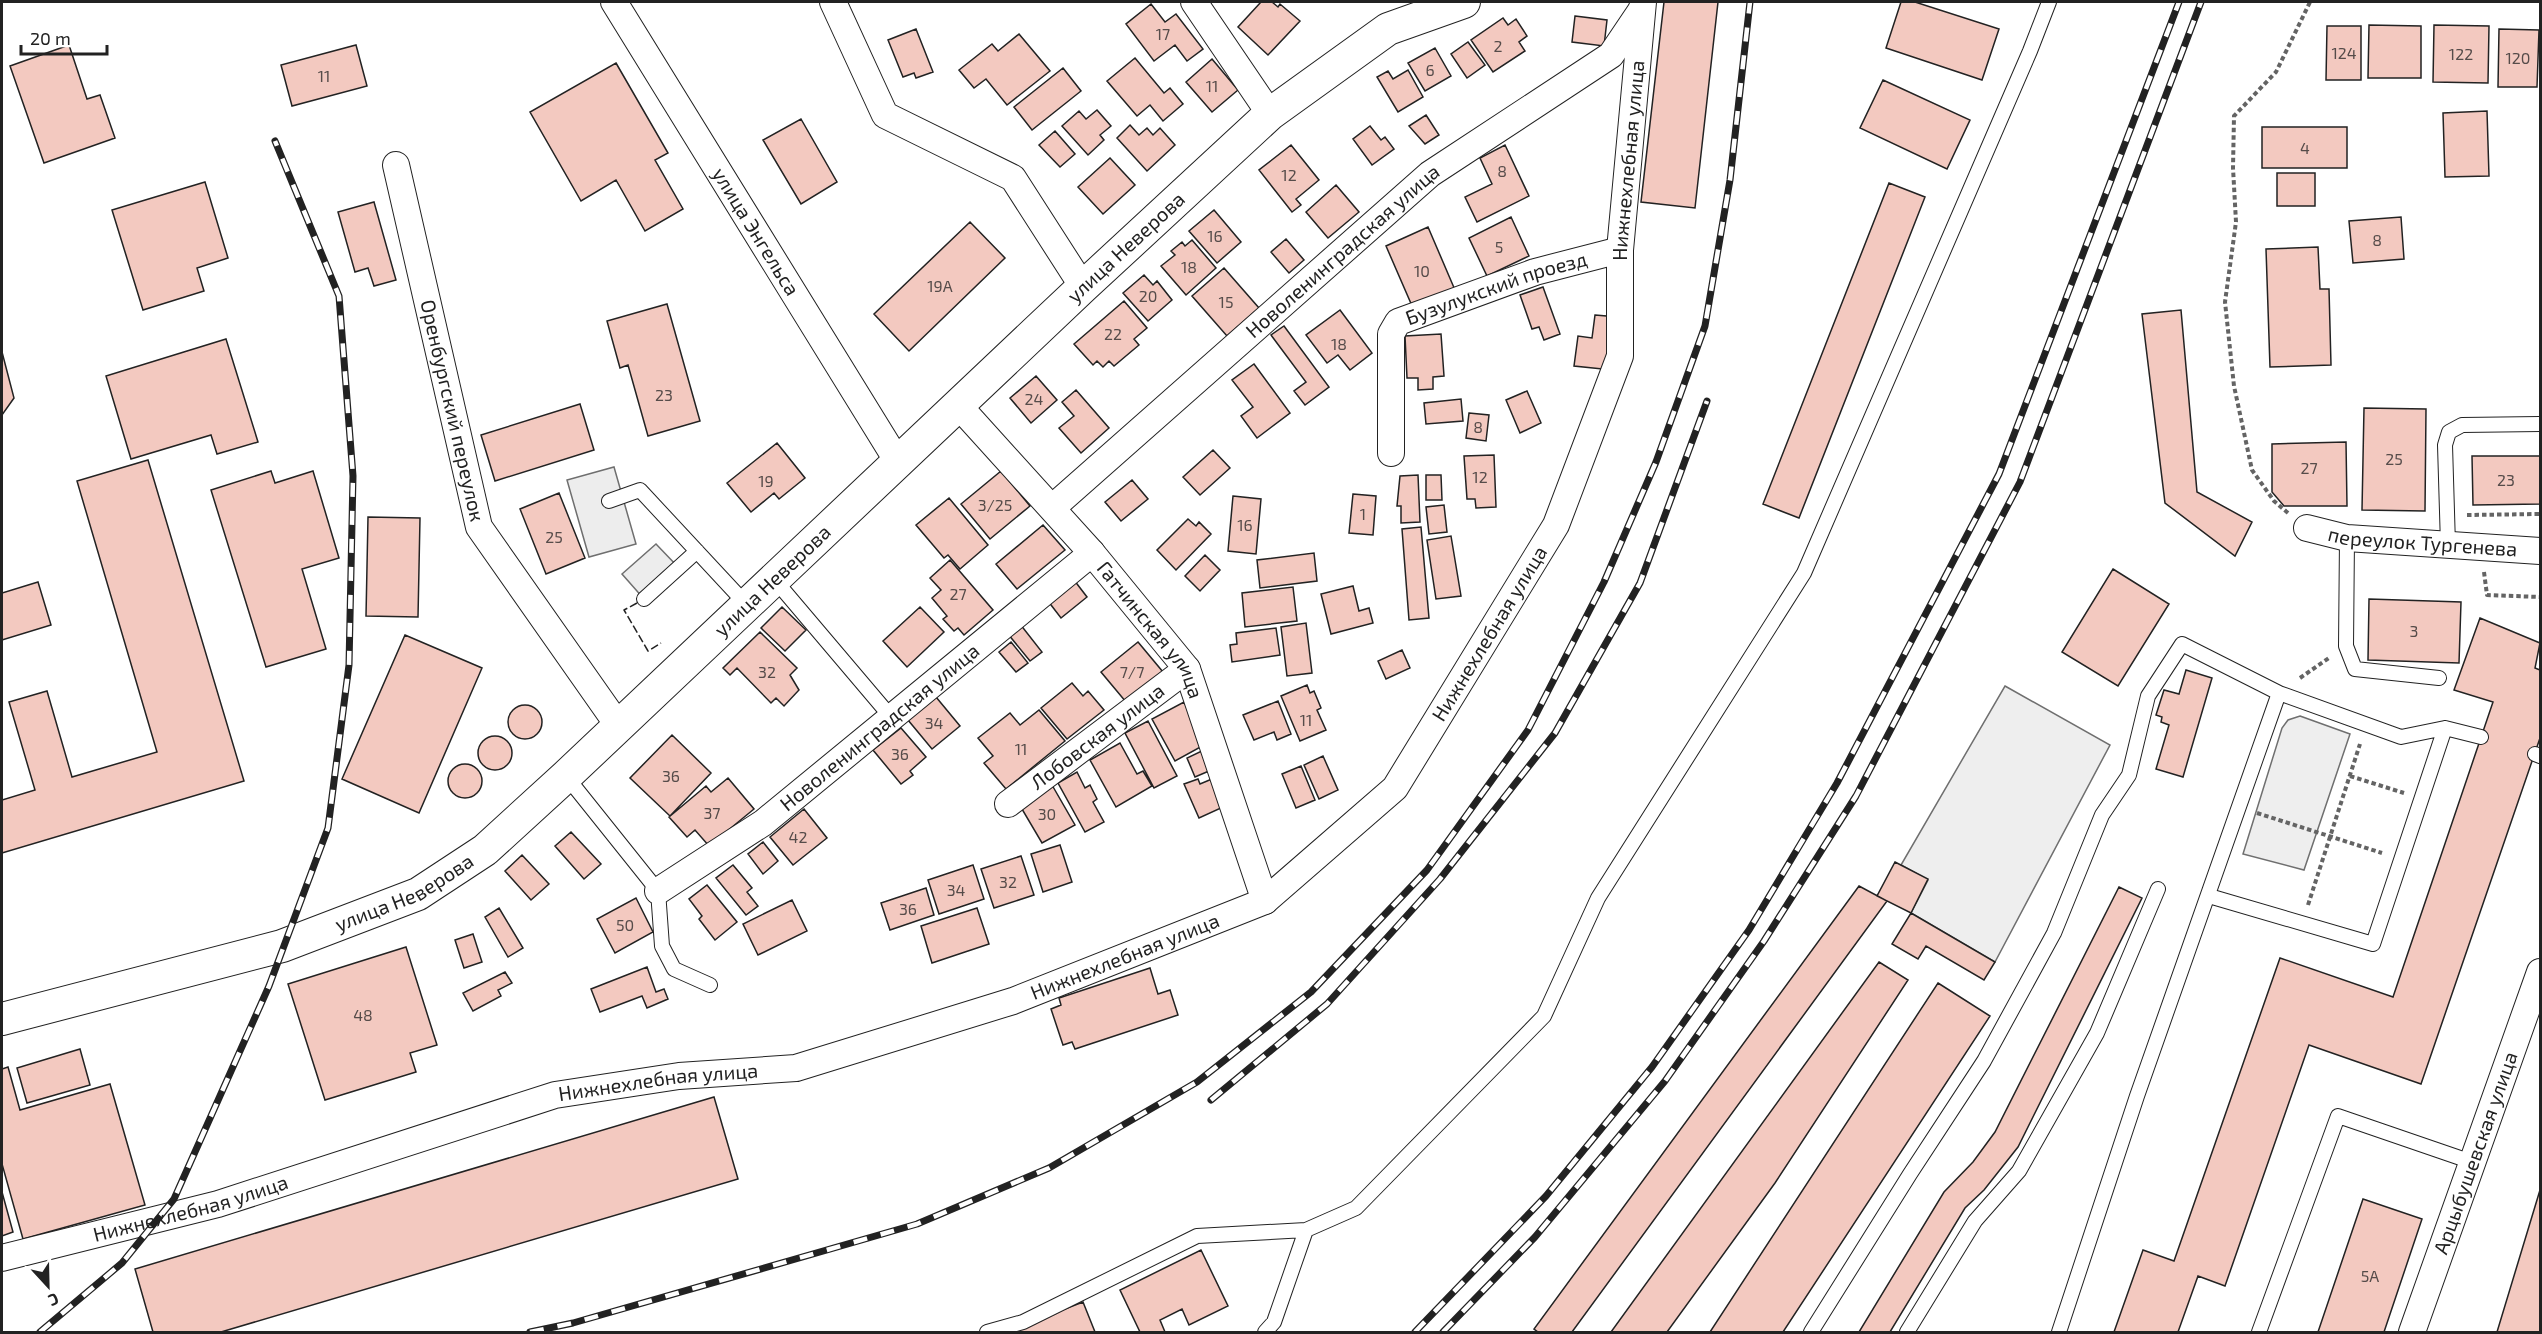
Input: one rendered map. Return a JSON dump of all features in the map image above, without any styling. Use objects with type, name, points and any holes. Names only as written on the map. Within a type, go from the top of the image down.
[{"type":"street","name":"улица Энгельса","points":[[614,2],[898,462]]},
{"type":"street","points":[[833,2],[885,115],[1013,178],[1083,287]]},
{"type":"street","points":[[1194,2],[1270,114]]},
{"type":"street","name":"улица Неверова","points":[[2,1019],[282,946],[418,894],[485,850],[1270,114],[1388,29],[1464,2]]},
{"type":"street","name":"Нижнехлебная улица","points":[[2,1258],[218,1204],[555,1095],[679,1076],[796,1068],[1013,1001],[1265,901],[1395,789],[1556,525],[1620,356],[1620,250],[1643,4]]},
{"type":"street","name":"Новоленинградская улица","points":[[1052,508],[1430,174],[1611,55],[1643,4]]},
{"type":"street","name":"Оренбургский переулок","points":[[396,165],[479,527],[618,725]]},
{"type":"street","name":"Бузулукский проезд","points":[[1391,453],[1391,334],[1398,322],[1535,272],[1620,250]]},
{"type":"street","name":"Гатчинская улица","points":[[958,405],[1092,553],[1187,669],[1265,901]]},
{"type":"street","name":"переулок Тургенева","points":[[2307,528],[2347,538],[2541,551]]},
{"type":"street","name":"Новоленинградская улица","points":[[658,891],[763,823],[1092,553]]},
{"type":"street","name":"Лобовская улица","points":[[1008,804],[1187,669]]},
{"type":"street","name":"Арцыбушевская улица","points":[[2412,1332],[2541,972]]},
{"type":"lane","points":[[987,1332],[1023,1322],[1197,1236],[1306,1230],[1356,1208],[1544,1016],[1598,898],[1804,573],[2030,51],[2049,2]]},
{"type":"lane","points":[[2448,545],[2445,445],[2449,432],[2462,425],[2541,424]]},
{"type":"lane","points":[[609,501],[640,490],[746,604]]},
{"type":"lane","points":[[2347,538],[2346,646],[2355,669],[2439,678]]},
{"type":"lane","points":[[644,599],[697,551]]},
{"type":"lane","points":[[774,579],[891,717]]},
{"type":"lane","points":[[1811,1332],[1984,1061],[2054,933],[2102,815],[2129,775],[2148,696],[2182,644],[2279,693],[2401,737],[2445,728],[2481,738]]},
{"type":"lane","points":[[2060,1332],[2138,1096],[2279,693]]},
{"type":"lane","points":[[2209,896],[2373,944],[2445,728]]},
{"type":"lane","points":[[566,776],[658,891],[662,946],[674,969],[710,985]]},
{"type":"lane","points":[[1907,1332],[1976,1221],[2019,1171],[2091,1043],[2158,889]]},
{"type":"lane","points":[[2259,1332],[2337,1116],[2472,1162]]},
{"type":"lane","points":[[1266,1332],[1274,1322],[1306,1230]]},
{"type":"path","points":[[2307,528],[2274,501],[2252,470],[2234,386],[2225,302],[2236,222],[2233,168],[2234,116],[2276,72],[2310,2]]},
{"type":"path","points":[[2483,547],[2484,588],[2487,595],[2541,597]]},
{"type":"path","points":[[2279,693],[2346,646]]},
{"type":"path","points":[[2302,923],[2367,725]]},
{"type":"path","points":[[2350,776],[2422,798]]},
{"type":"path","points":[[2239,808],[2402,859]]},
{"type":"shaded area","points":[[614,467],[636,544],[589,557],[567,480]]},
{"type":"shaded area","points":[[656,544],[678,567],[644,599],[622,574]]},
{"type":"shaded area","points":[[2005,686],[2110,745],[1995,962],[1911,913],[1928,880],[1901,865]]},
{"type":"shaded area","points":[[2300,716],[2350,734],[2304,870],[2243,854],[2282,728],[2288,720]]},
{"type":"building","points":[[1261,2],[1272,2],[1278,7],[1280,4],[1300,21],[1268,55],[1238,27]]},
{"type":"building","points":[[1664,2],[1718,2],[1695,208],[1641,202]]},
{"type":"building","points":[[1901,2],[1915,2],[1999,29],[1982,80],[1886,48]]},
{"type":"building","points":[[1151,4],[1165,22],[1176,14],[1203,49],[1187,61],[1175,45],[1154,61],[1126,24]]},
{"type":"building","points":[[1575,16],[1607,20],[1604,46],[1572,42]]},
{"type":"building","points":[[1503,18],[1508,25],[1516,19],[1527,36],[1519,42],[1525,51],[1493,72],[1471,40]]},
{"type":"building","points":[[2369,25],[2421,26],[2421,78],[2368,78]]},
{"type":"building","points":[[2434,25],[2489,26],[2488,83],[2433,82]]},
{"type":"building","points":[[2327,26],[2361,26],[2361,80],[2326,80]]},
{"type":"building","points":[[916,29],[933,72],[916,78],[914,73],[903,77],[888,40]]},
{"type":"building","points":[[2499,29],[2539,30],[2537,87],[2498,87]]},
{"type":"building","points":[[1019,34],[1050,71],[1007,105],[986,79],[974,88],[959,70],[992,44],[998,51]]},
{"type":"building","points":[[1468,42],[1485,65],[1467,78],[1451,54]]},
{"type":"building","points":[[69,45],[87,99],[100,95],[115,138],[44,163],[10,66]]},
{"type":"building","points":[[356,45],[367,86],[292,106],[281,65]]},
{"type":"building","points":[[1435,48],[1451,76],[1425,91],[1408,63]]},
{"type":"building","points":[[1135,58],[1164,93],[1170,88],[1183,104],[1163,121],[1150,105],[1137,116],[1107,81]]},
{"type":"building","points":[[1212,59],[1238,90],[1212,112],[1186,82]]},
{"type":"building","points":[[616,63],[668,153],[655,160],[683,209],[645,231],[616,180],[581,201],[530,112]]},
{"type":"building","points":[[1063,68],[1081,91],[1032,130],[1014,107]]},
{"type":"building","points":[[1408,70],[1423,97],[1398,112],[1377,77],[1388,71],[1393,79]]},
{"type":"building","points":[[1883,80],[1970,120],[1947,169],[1860,128]]},
{"type":"building","points":[[1097,110],[1111,126],[1100,135],[1104,140],[1088,155],[1062,126],[1079,111],[1086,119]]},
{"type":"building","points":[[2487,111],[2489,176],[2445,177],[2443,113]]},
{"type":"building","points":[[1426,115],[1439,135],[1425,144],[1409,126]]},
{"type":"building","points":[[801,119],[837,182],[801,204],[763,140]]},
{"type":"building","points":[[1130,125],[1139,135],[1147,128],[1153,135],[1160,128],[1175,145],[1147,171],[1117,138]]},
{"type":"building","points":[[1370,126],[1381,140],[1385,137],[1394,149],[1372,165],[1353,139]]},
{"type":"building","points":[[2262,127],[2347,127],[2347,168],[2262,168]]},
{"type":"building","points":[[1055,131],[1075,154],[1060,167],[1039,145]]},
{"type":"building","points":[[1291,145],[1319,180],[1296,199],[1301,205],[1292,212],[1259,170]]},
{"type":"building","points":[[1505,145],[1529,196],[1477,222],[1465,197],[1492,184],[1480,158]]},
{"type":"building","points":[[1110,158],[1135,185],[1103,214],[1078,187]]},
{"type":"building","points":[[2277,173],[2315,173],[2315,206],[2277,206]]},
{"type":"building","points":[[205,182],[228,258],[197,268],[204,291],[143,310],[112,210]]},
{"type":"building","points":[[1889,183],[1925,197],[1799,518],[1763,504]]},
{"type":"building","points":[[1336,185],[1359,212],[1328,238],[1306,212]]},
{"type":"building","points":[[374,202],[396,280],[374,286],[368,268],[355,272],[338,212]]},
{"type":"building","points":[[1214,210],[1241,242],[1217,263],[1189,231]]},
{"type":"building","points":[[1511,217],[1529,256],[1487,276],[1469,238]]},
{"type":"building","points":[[2401,217],[2404,259],[2353,263],[2349,221]]},
{"type":"building","points":[[970,222],[1005,258],[909,351],[874,314]]},
{"type":"building","points":[[1428,227],[1458,297],[1416,315],[1386,246]]},
{"type":"building","points":[[1286,239],[1304,260],[1289,273],[1271,252]]},
{"type":"building","points":[[1192,240],[1216,268],[1186,295],[1161,266],[1175,255],[1171,251],[1182,242],[1185,246]]},
{"type":"building","points":[[2318,247],[2320,289],[2329,289],[2331,365],[2270,367],[2266,249]]},
{"type":"building","points":[[1224,268],[1259,308],[1227,336],[1192,296]]},
{"type":"building","points":[[1144,275],[1153,285],[1157,281],[1172,300],[1148,321],[1123,293]]},
{"type":"building","points":[[1543,287],[1560,334],[1544,340],[1539,327],[1532,329],[1520,295]]},
{"type":"building","points":[[1124,301],[1147,328],[1134,339],[1139,345],[1114,366],[1109,361],[1103,367],[1097,361],[1093,365],[1074,344]]},
{"type":"building","points":[[667,304],[700,421],[648,436],[628,365],[620,368],[607,321]]},
{"type":"building","points":[[1340,310],[1372,353],[1350,370],[1338,355],[1327,363],[1306,335]]},
{"type":"building","points":[[2181,310],[2197,492],[2252,522],[2235,556],[2165,503],[2142,314]]},
{"type":"building","points":[[1595,315],[1618,317],[1612,370],[1574,366],[1578,336],[1592,338]]},
{"type":"building","points":[[1284,326],[1329,387],[1305,405],[1294,391],[1306,382],[1271,335]]},
{"type":"building","points":[[1441,334],[1444,376],[1433,377],[1433,389],[1418,390],[1418,378],[1407,378],[1405,336]]},
{"type":"building","points":[[226,339],[258,442],[217,454],[211,435],[131,459],[106,376]]},
{"type":"building","points":[[2,352],[14,398],[2,415]]},
{"type":"building","points":[[1254,364],[1290,413],[1257,438],[1241,416],[1253,407],[1232,380]]},
{"type":"building","points":[[1036,376],[1057,400],[1031,423],[1010,398]]},
{"type":"building","points":[[1076,390],[1109,428],[1081,453],[1059,428],[1074,416],[1062,402]]},
{"type":"building","points":[[1527,391],[1541,423],[1520,433],[1506,400]]},
{"type":"building","points":[[1461,399],[1463,421],[1426,424],[1424,403]]},
{"type":"building","points":[[580,404],[594,450],[495,481],[481,435]]},
{"type":"building","points":[[2364,408],[2426,409],[2425,511],[2362,510]]},
{"type":"building","points":[[1469,413],[1489,415],[1486,441],[1466,438]]},
{"type":"building","points":[[2346,442],[2347,506],[2284,506],[2272,492],[2272,444]]},
{"type":"building","points":[[777,443],[805,478],[779,499],[774,493],[751,512],[727,483]]},
{"type":"building","points":[[1213,450],[1230,468],[1200,495],[1183,477]]},
{"type":"building","points":[[1494,455],[1496,507],[1476,508],[1475,499],[1467,499],[1464,456]]},
{"type":"building","points":[[2472,456],[2540,456],[2540,504],[2473,505]]},
{"type":"building","points":[[148,460],[244,781],[2,853],[2,800],[35,790],[9,702],[47,691],[72,777],[157,752],[77,481]]},
{"type":"building","points":[[271,471],[275,483],[313,471],[339,558],[302,569],[326,649],[266,667],[211,490]]},
{"type":"building","points":[[1001,471],[1030,506],[990,539],[961,504]]},
{"type":"building","points":[[1418,475],[1420,522],[1401,523],[1401,506],[1397,506],[1400,476]]},
{"type":"building","points":[[1426,475],[1441,475],[1442,500],[1426,500]]},
{"type":"building","points":[[1132,480],[1148,499],[1121,521],[1105,502]]},
{"type":"building","points":[[559,493],[585,558],[546,574],[520,509]]},
{"type":"building","points":[[1353,494],[1376,496],[1373,535],[1349,533]]},
{"type":"building","points":[[1233,496],[1261,499],[1256,554],[1228,551]]},
{"type":"building","points":[[949,498],[988,545],[960,569],[948,555],[944,558],[916,525]]},
{"type":"building","points":[[1444,505],[1447,532],[1429,534],[1426,507]]},
{"type":"building","points":[[368,517],[420,518],[418,617],[366,616]]},
{"type":"building","points":[[1188,519],[1196,526],[1199,522],[1211,534],[1176,570],[1157,550]]},
{"type":"building","points":[[1043,525],[1065,550],[1017,589],[996,564]]},
{"type":"building","points":[[1421,527],[1429,618],[1409,620],[1402,529]]},
{"type":"building","points":[[1451,536],[1461,596],[1436,599],[1427,540]]},
{"type":"building","points":[[1314,553],[1317,581],[1260,588],[1257,560]]},
{"type":"building","points":[[1205,555],[1220,570],[1200,591],[1185,576]]},
{"type":"building","points":[[950,560],[993,610],[964,635],[958,628],[954,631],[943,619],[947,616],[932,598],[941,590],[930,578]]},
{"type":"building","points":[[2113,569],[2169,604],[2118,686],[2062,652]]},
{"type":"building","points":[[1074,580],[1087,597],[1061,618],[1048,601]]},
{"type":"building","points":[[38,582],[51,625],[2,640],[2,593]]},
{"type":"building","points":[[1353,586],[1359,611],[1369,608],[1373,623],[1331,634],[1321,594]]},
{"type":"building","points":[[1293,587],[1297,621],[1245,627],[1242,593]]},
{"type":"building","points":[[2369,599],[2461,602],[2459,663],[2368,660]]},
{"type":"building","points":[[782,607],[806,630],[785,651],[761,628]]},
{"type":"building","points":[[920,607],[944,632],[907,667],[883,641]]},
{"type":"building","points":[[2480,618],[2540,643],[2535,668],[2540,670],[2540,738],[2421,1084],[2309,1045],[2225,1286],[2198,1276],[2178,1332],[2114,1332],[2143,1250],[2174,1261],[2280,958],[2393,997],[2493,702],[2454,690]]},
{"type":"building","points":[[1306,623],[1312,673],[1287,676],[1281,627]]},
{"type":"building","points":[[1020,624],[1042,652],[1030,661],[1008,634]]},
{"type":"building","points":[[1276,628],[1280,655],[1232,662],[1230,645],[1237,644],[1236,633]]},
{"type":"building","points":[[760,632],[797,668],[790,675],[799,690],[784,706],[776,698],[771,703],[737,668],[730,675],[723,668]]},
{"type":"building","points":[[405,635],[482,668],[419,813],[342,779]]},
{"type":"building","points":[[1011,642],[1028,663],[1016,672],[999,652]]},
{"type":"building","points":[[1138,642],[1163,672],[1126,702],[1101,672]]},
{"type":"building","points":[[1402,650],[1410,668],[1386,679],[1378,661]]},
{"type":"building","points":[[2186,670],[2212,678],[2183,777],[2156,769],[2169,725],[2161,722],[2162,717],[2156,715],[2164,690],[2179,694]]},
{"type":"building","points":[[1072,683],[1083,696],[1088,691],[1104,710],[1067,739],[1041,708]]},
{"type":"building","points":[[1307,685],[1310,693],[1314,691],[1321,708],[1317,710],[1326,730],[1300,741],[1281,696]]},
{"type":"building","points":[[936,697],[960,726],[932,749],[908,720]]},
{"type":"building","points":[[1278,701],[1291,734],[1277,740],[1274,732],[1254,740],[1243,715]]},
{"type":"building","points":[[1184,702],[1206,744],[1175,761],[1152,719]]},
{"type":"building","points":[[525,705],[537,710],[542,722],[537,734],[525,739],[513,734],[508,722],[513,710]]},
{"type":"building","points":[[1039,710],[1065,741],[1006,789],[984,763],[993,756],[978,738],[1010,713],[1020,725]]},
{"type":"building","points":[[1148,721],[1177,776],[1154,788],[1125,733]]},
{"type":"building","points":[[901,728],[926,757],[910,771],[913,775],[901,784],[873,750]]},
{"type":"building","points":[[672,735],[711,773],[670,816],[630,778]]},
{"type":"building","points":[[495,736],[507,741],[512,753],[507,765],[495,770],[483,765],[478,753],[483,741]]},
{"type":"building","points":[[1120,743],[1137,774],[1143,771],[1152,786],[1116,807],[1090,760]]},
{"type":"building","points":[[1208,748],[1216,768],[1195,777],[1187,758]]},
{"type":"building","points":[[1323,756],[1338,790],[1319,799],[1304,765]]},
{"type":"building","points":[[465,764],[477,769],[482,781],[477,793],[465,798],[453,793],[448,781],[453,769]]},
{"type":"building","points":[[1301,766],[1315,800],[1296,808],[1282,774]]},
{"type":"building","points":[[1077,772],[1085,788],[1090,785],[1097,799],[1093,802],[1104,822],[1085,832],[1058,783]]},
{"type":"building","points":[[1219,776],[1232,803],[1199,818],[1184,784],[1198,779],[1200,784]]},
{"type":"building","points":[[728,778],[754,809],[709,846],[695,830],[687,837],[669,817],[706,786],[711,792]]},
{"type":"building","points":[[1052,785],[1075,825],[1042,843],[1019,804]]},
{"type":"building","points":[[804,809],[827,838],[793,865],[770,837]]},
{"type":"building","points":[[571,832],[601,864],[584,879],[555,846]]},
{"type":"building","points":[[763,842],[778,861],[763,874],[748,854]]},
{"type":"building","points":[[1060,845],[1072,882],[1043,892],[1031,854]]},
{"type":"building","points":[[522,855],[549,884],[531,900],[505,871]]},
{"type":"building","points":[[1021,856],[1034,895],[994,908],[981,869]]},
{"type":"building","points":[[1895,862],[1928,879],[1911,913],[1877,896]]},
{"type":"building","points":[[733,865],[752,888],[747,892],[758,906],[746,915],[716,878]]},
{"type":"building","points":[[973,865],[984,899],[939,914],[928,880]]},
{"type":"building","points":[[707,885],[737,922],[715,940],[699,919],[702,916],[689,899]]},
{"type":"building","points":[[1859,886],[1887,901],[1572,1332],[1538,1332],[1534,1329]]},
{"type":"building","points":[[2119,887],[2142,898],[2018,1147],[1984,1190],[1965,1208],[1890,1332],[1859,1332],[1944,1192],[1973,1162],[1995,1132]]},
{"type":"building","points":[[926,888],[934,915],[890,930],[881,903]]},
{"type":"building","points":[[636,898],[653,932],[615,953],[597,919]]},
{"type":"building","points":[[792,900],[807,931],[758,955],[743,924]]},
{"type":"building","points":[[499,908],[523,948],[508,957],[485,917]]},
{"type":"building","points":[[977,908],[989,944],[932,963],[921,926]]},
{"type":"building","points":[[1911,913],[1995,962],[1984,980],[1926,946],[1918,959],[1892,944]]},
{"type":"building","points":[[473,934],[482,962],[464,968],[455,940]]},
{"type":"building","points":[[406,947],[437,1045],[410,1053],[416,1072],[325,1100],[288,984]]},
{"type":"building","points":[[1879,962],[1908,980],[1775,1183],[1667,1332],[1611,1332]]},
{"type":"building","points":[[647,967],[656,992],[664,989],[668,999],[647,1008],[642,996],[600,1012],[591,989]]},
{"type":"building","points":[[1150,968],[1158,994],[1170,990],[1178,1015],[1075,1049],[1072,1042],[1063,1045],[1051,1009],[1061,1005],[1059,998]]},
{"type":"building","points":[[505,972],[512,983],[498,990],[501,996],[473,1011],[463,993]]},
{"type":"building","points":[[1938,983],[1990,1016],[1783,1332],[1710,1332]]},
{"type":"building","points":[[80,1049],[90,1085],[27,1103],[17,1068]]},
{"type":"building","points":[[8,1067],[20,1110],[110,1084],[145,1205],[23,1239],[2,1164],[2,1069]]},
{"type":"building","points":[[714,1097],[738,1179],[221,1332],[153,1332],[135,1269]]},
{"type":"building","points":[[2540,1190],[2540,1332],[2497,1332]]},
{"type":"building","points":[[2,1192],[13,1232],[2,1236]]},
{"type":"building","points":[[2363,1199],[2422,1219],[2384,1332],[2318,1332]]},
{"type":"building","points":[[1201,1250],[1228,1306],[1189,1325],[1182,1309],[1160,1320],[1165,1332],[1140,1332],[1120,1290]]},
{"type":"building","points":[[1083,1302],[1095,1332],[1005,1332]]},
{"type":"railway","points":[[530,1332],[573,1323],[917,1224],[1049,1168],[1197,1082],[1311,992],[1427,870],[1528,730],[1604,582],[1656,462],[1705,326],[1730,180],[1750,2]]},
{"type":"railway","points":[[1415,1332],[1546,1196],[1652,1067],[1749,930],[1837,783],[1999,474],[2179,2]]},
{"type":"railway","points":[[1443,1332],[1535,1237],[1665,1081],[1764,941],[1856,796],[2020,482],[2201,2]]},
{"type":"railway","points":[[40,1332],[122,1263],[174,1199],[269,986],[328,828],[349,665],[353,476],[339,296],[275,141]]},
{"type":"railway","points":[[1211,1100],[1327,1004],[1440,879],[1555,733],[1640,583],[1707,401]]},
{"type":"fence","points":[[637,603],[624,610],[648,651],[661,643]]}]
